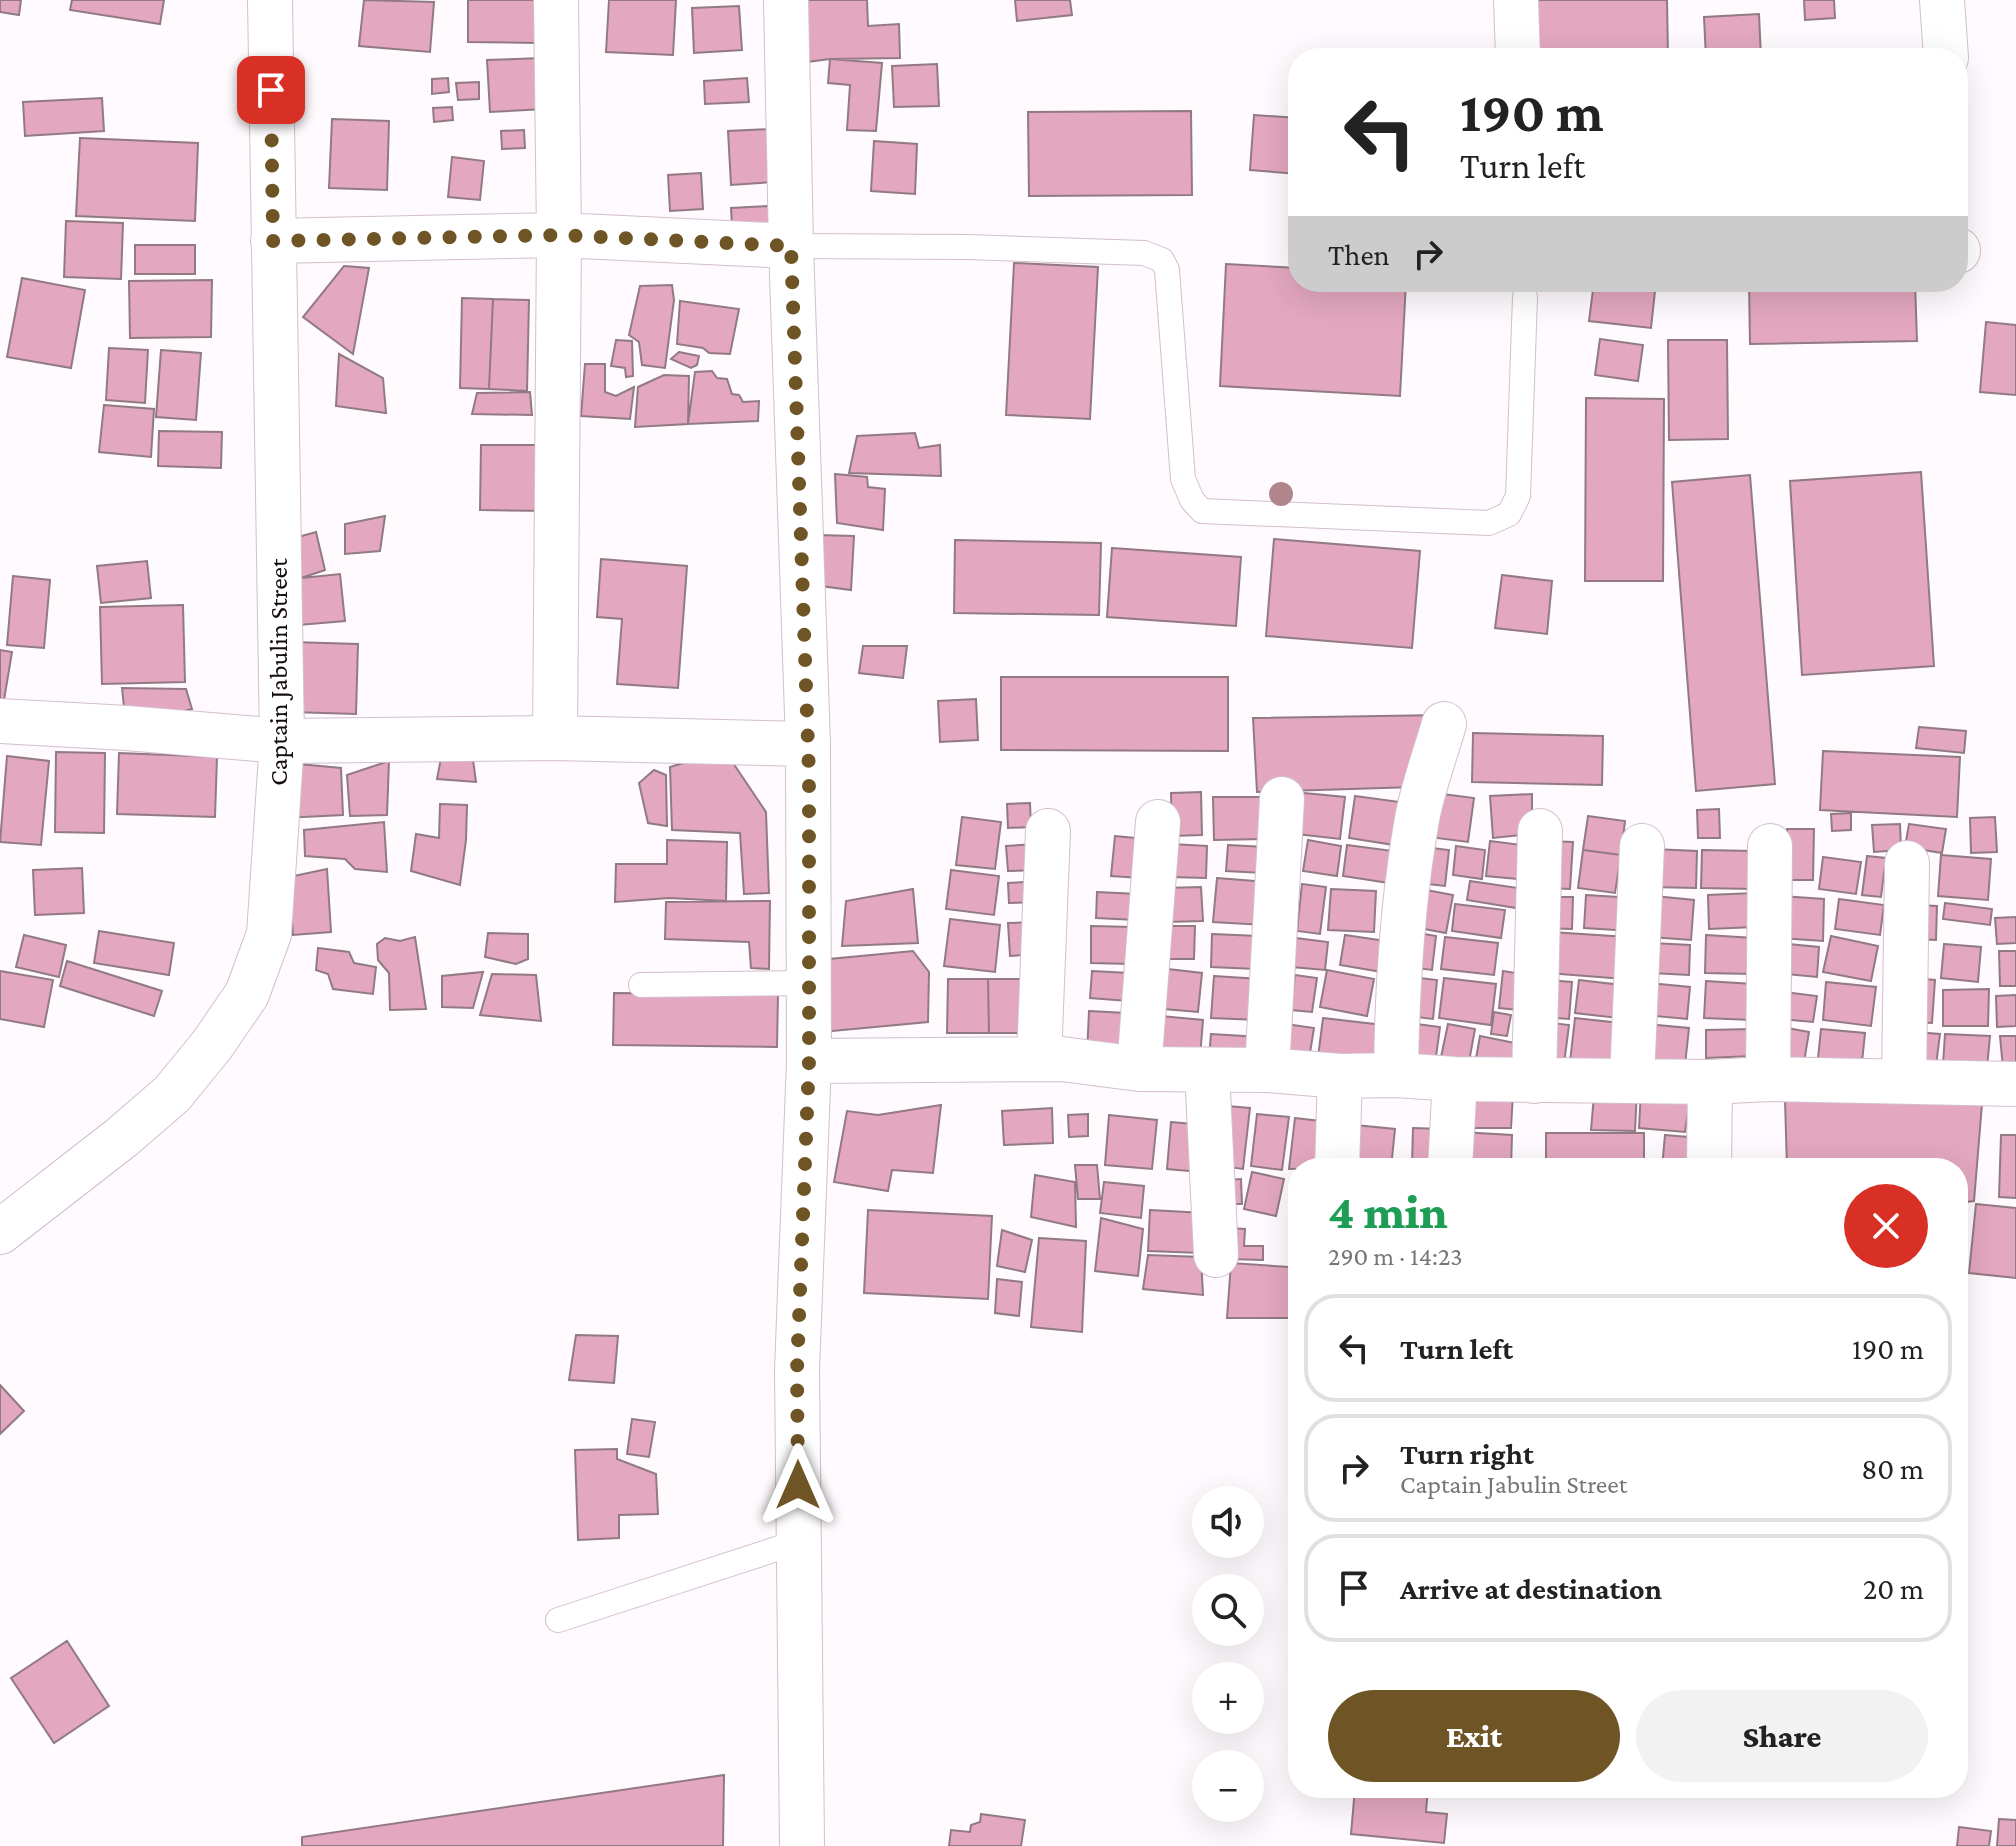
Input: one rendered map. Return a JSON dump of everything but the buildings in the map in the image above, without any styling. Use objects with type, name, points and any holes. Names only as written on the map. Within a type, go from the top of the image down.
[{"type":"street","name":"Captain Jabulin Street","points":[[0,1232],[121,1138],[172,1094],[212,1045],[247,994],[269,934],[282,741],[270,0]]},
{"type":"street","points":[[555,738],[559,235],[556,0]]},
{"type":"street","points":[[786,0],[808,744],[809,1061],[797,1370],[802,1846]]},
{"type":"street","points":[[1516,0],[1518,48]]},
{"type":"street","points":[[1942,0],[1945,48]]},
{"type":"street","points":[[273,241],[559,235],[791,246]]},
{"type":"street","points":[[0,721],[282,741],[555,738],[808,744]]},
{"type":"street","points":[[1396,1075],[1397,977],[1406,891],[1418,816],[1444,724]]},
{"type":"street","points":[[1267,1070],[1282,799]]},
{"type":"street","points":[[1139,1069],[1158,822]]},
{"type":"street","points":[[1039,1058],[1048,831]]},
{"type":"street","points":[[1534,1081],[1540,831]]},
{"type":"street","points":[[1632,1080],[1642,846]]},
{"type":"street","points":[[1768,1079],[1770,846]]},
{"type":"street","points":[[1904,1081],[1907,863]]},
{"type":"street","points":[[809,1061],[1039,1058],[1139,1069],[1267,1070],[1340,1076],[1396,1075],[1534,1081],[1710,1082],[1768,1079],[2016,1084]]},
{"type":"street","points":[[1207,1070],[1216,1255]]},
{"type":"street","points":[[1337,1158],[1340,1076]]},
{"type":"street","points":[[1451,1158],[1455,1079]]},
{"type":"street","points":[[1709,1158],[1710,1082]]},
{"type":"lane","points":[[791,246],[1144,253],[1162,260],[1167,270],[1183,479],[1192,500],[1202,511],[1489,523],[1509,514],[1518,496],[1525,297]]},
{"type":"lane","points":[[641,985],[809,983]]},
{"type":"lane","points":[[558,1620],[798,1542]]},
{"type":"route","points":[[271,90],[273,241],[559,235],[791,246],[809,774],[809,1061],[797,1370],[798,1485]]}]
